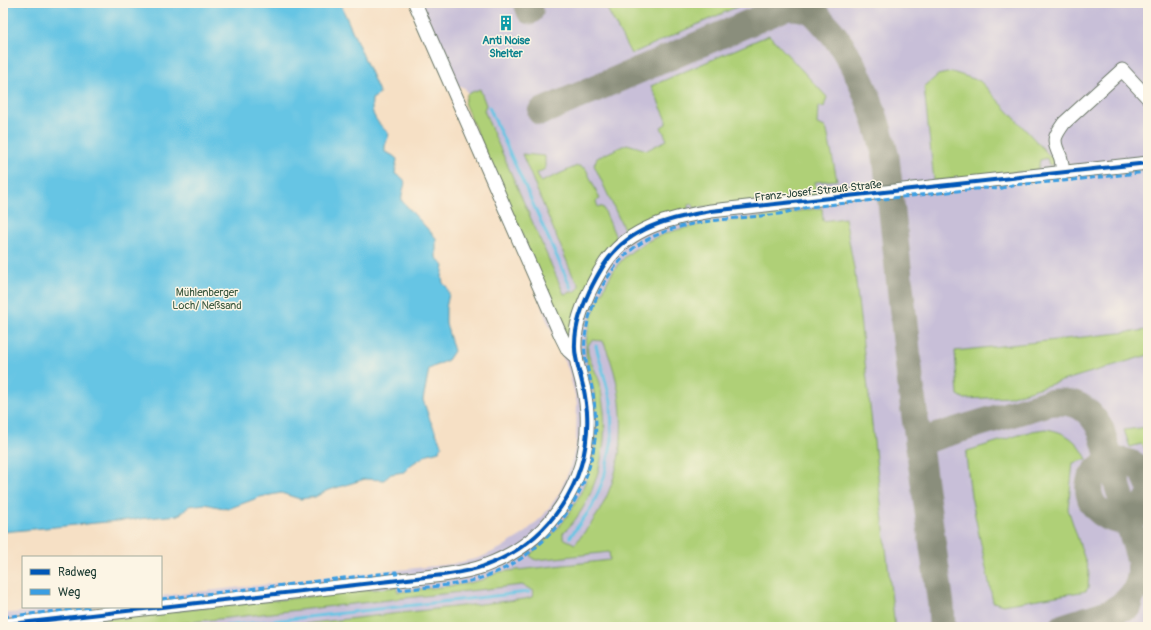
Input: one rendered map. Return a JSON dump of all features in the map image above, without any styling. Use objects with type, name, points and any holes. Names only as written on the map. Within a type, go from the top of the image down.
[{"type":"street","points":[[415,3],[561,336],[568,350],[576,357]]},
{"type":"street","points":[[1063,173],[1060,158],[1054,145],[1057,134],[1064,123],[1122,70],[1148,98]]},
{"type":"street","name":"Franz-Josef-Strauß Straße","points":[[162,607],[443,575],[466,571],[494,562],[522,547],[540,533],[562,507],[577,478],[585,446],[587,425],[585,396],[576,357],[575,336],[584,302],[607,260],[621,245],[638,233],[651,227],[681,217],[711,212],[1148,163]]},
{"type":"street","name":"Franz-Josef-Strauß Straße","points":[[3,625],[153,608]]},
{"type":"shaded area","points":[[421,3],[1148,3],[1148,627],[3,627],[3,614],[55,608],[162,608],[162,596],[452,564],[479,558],[501,548],[522,535],[543,516],[559,494],[569,471],[576,445],[577,403],[569,371],[546,318],[469,96],[465,88],[457,85]]},
{"type":"green space","points":[[604,3],[739,3],[741,5],[631,54]]},
{"type":"green space","points":[[769,35],[827,97],[824,107],[818,106],[817,124],[825,127],[827,131],[837,180],[815,182],[817,195],[694,208],[693,204],[688,205],[688,209],[632,230],[624,229],[594,165],[597,158],[627,144],[647,150],[667,140],[661,127],[666,124],[666,118],[651,86]]},
{"type":"green space","points":[[952,72],[980,81],[1048,154],[1053,157],[1055,160],[1053,165],[1049,165],[1047,158],[1040,160],[1038,170],[934,181],[924,87],[938,75]]},
{"type":"green space","points":[[480,89],[486,105],[484,110],[489,123],[564,294],[576,291],[579,288],[579,284],[573,276],[522,154],[545,156],[545,169],[537,173],[541,182],[577,166],[586,169],[600,199],[596,201],[598,207],[603,207],[615,235],[616,241],[568,340],[464,103],[467,94]]},
{"type":"green space","points":[[822,208],[823,221],[845,218],[855,274],[895,627],[277,627],[532,597],[534,591],[522,585],[146,627],[31,627],[396,587],[398,592],[465,584],[482,580],[499,572],[610,560],[609,552],[537,560],[533,559],[530,555],[550,536],[571,511],[585,483],[590,468],[594,453],[597,422],[586,346],[590,323],[611,275],[617,265],[639,246],[670,232],[704,224]],"holes":[[[592,340],[603,341],[611,361],[620,402],[620,443],[617,464],[603,504],[594,520],[575,544],[563,538],[563,533],[584,507],[592,491],[602,456],[605,420],[603,404],[600,383],[590,359],[588,345]]]},
{"type":"green space","points":[[1148,330],[1148,355],[1009,397],[965,399],[958,395],[955,351]]},
{"type":"green space","points":[[1148,427],[1148,451],[1141,444],[1130,447],[1124,430]]},
{"type":"green space","points":[[1045,429],[1059,432],[1070,438],[1075,442],[1087,459],[1073,463],[1068,509],[1089,572],[1088,588],[1086,591],[1003,605],[993,602],[971,496],[966,456],[967,451],[1032,431]]},
{"type":"water","name":"Mühlenberger Loch/ Neßsand","points":[[3,3],[340,3],[380,94],[372,99],[372,110],[378,123],[389,134],[385,146],[385,152],[397,159],[395,174],[405,182],[402,201],[436,238],[436,257],[444,266],[442,277],[443,283],[447,287],[449,294],[446,308],[446,324],[454,351],[448,360],[429,369],[423,400],[442,446],[439,451],[428,454],[412,464],[404,472],[391,474],[384,480],[365,479],[326,491],[315,497],[300,499],[281,493],[260,497],[228,509],[205,504],[189,506],[179,515],[3,532]]},
{"type":"waterway","points":[[489,107],[571,288]]},
{"type":"waterway","points":[[570,537],[592,507],[604,478],[612,440],[611,401],[596,346]]},
{"type":"waterway","points":[[218,627],[529,592]]},
{"type":"taxiway","points":[[527,3],[530,11]]},
{"type":"taxiway","points":[[805,3],[834,35],[852,63],[872,109],[886,157],[912,396],[941,605],[942,627]]},
{"type":"taxiway","points":[[541,112],[784,8],[792,7],[814,12]]},
{"type":"taxiway","points":[[918,442],[1047,403],[1073,403],[1091,415],[1101,430],[1140,560],[1140,577],[1136,590],[1132,596],[1113,611]]},
{"type":"taxiway","points":[[1148,482],[1139,468],[1133,464],[1122,461],[1114,461],[1100,468],[1090,481],[1089,493],[1094,505],[1103,514],[1115,520],[1128,520],[1139,513],[1148,499]]},
{"type":"taxiway","points":[[1063,627],[1129,606]]},
{"type":"marked path","points":[[162,599],[396,572],[400,590],[439,586],[478,579],[502,569],[525,556],[545,539],[562,520],[576,498],[587,474],[594,448],[596,422],[593,393],[585,354],[587,324],[592,309],[599,293],[616,265],[638,245],[654,236],[689,225],[725,219],[779,214],[809,207],[985,188],[999,189],[1012,185],[1148,172]]},
{"type":"marked path","points":[[3,617],[82,608]]},
{"type":"cycle path","points":[[162,607],[464,572],[479,568],[507,556],[528,542],[546,525],[561,506],[573,485],[582,462],[586,437],[587,412],[575,349],[575,337],[581,310],[597,276],[613,253],[623,243],[646,229],[685,216],[711,211],[1148,163]]},
{"type":"cycle path","points":[[3,625],[153,608]]},
{"type":"place","name":"Anti Noise Shelter","points":[[506,23]]}]
